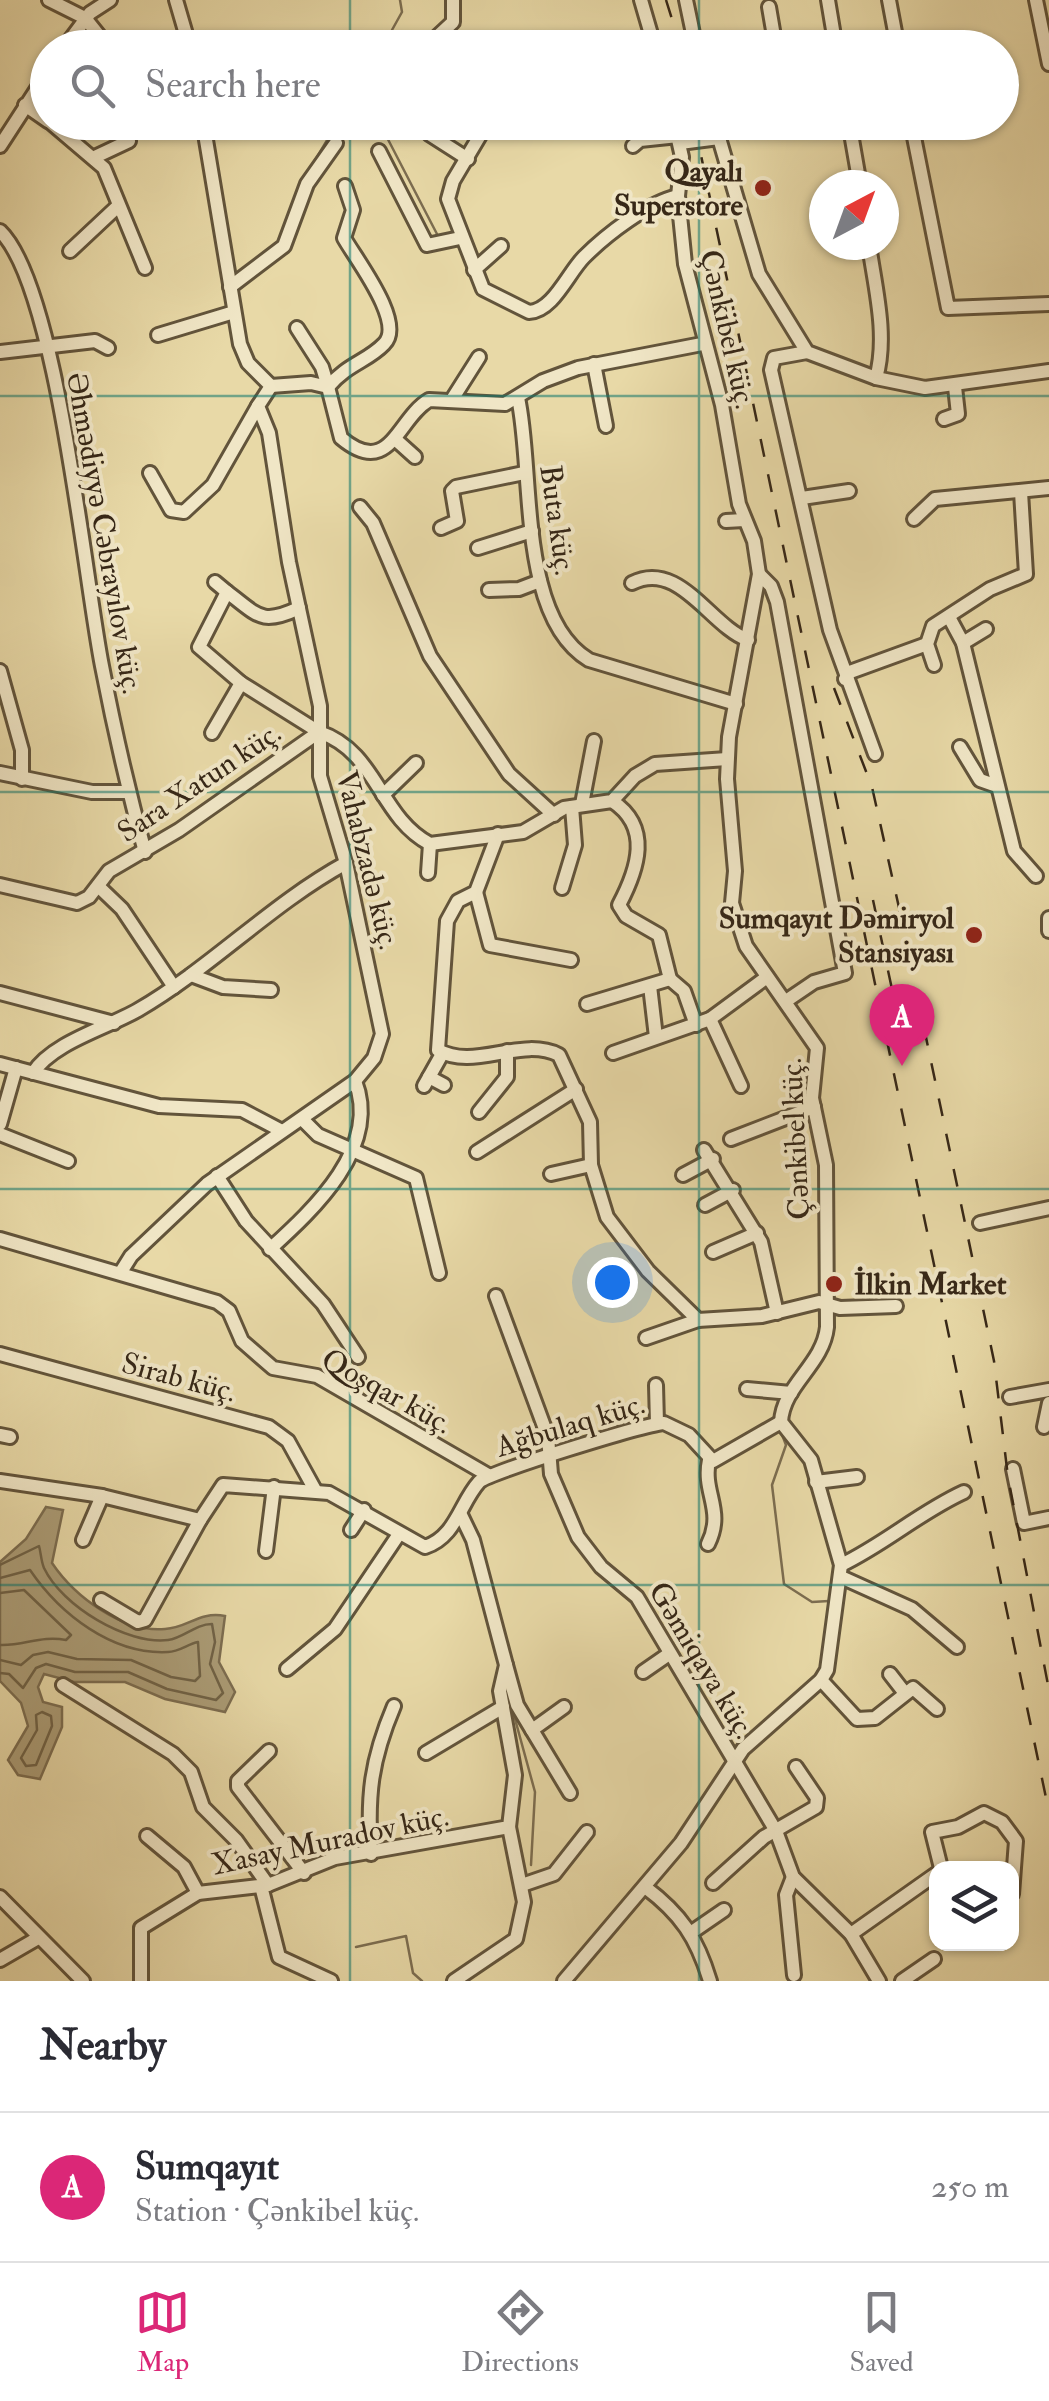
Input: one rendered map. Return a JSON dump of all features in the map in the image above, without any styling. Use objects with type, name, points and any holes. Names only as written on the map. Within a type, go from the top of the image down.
[{"type":"street","points":[[49,0],[85,18],[95,30]]},
{"type":"street","points":[[77,30],[85,18],[110,0]]},
{"type":"street","points":[[444,30],[453,22],[452,0]]},
{"type":"street","points":[[641,0],[650,30]]},
{"type":"street","points":[[686,0],[692,30]]},
{"type":"street","points":[[828,0],[833,30]]},
{"type":"street","points":[[890,0],[895,30]]},
{"type":"street","points":[[1036,0],[1049,64]]},
{"type":"street","points":[[179,3],[186,30]]},
{"type":"street","points":[[769,7],[773,30]]},
{"type":"street","points":[[0,146],[4,130],[30,98]]},
{"type":"street","points":[[25,105],[30,109]]},
{"type":"street","points":[[72,140],[94,158],[110,179],[117,207],[145,268]]},
{"type":"street","points":[[94,158],[129,140]]},
{"type":"street","points":[[206,140],[244,356],[272,386]]},
{"type":"street","points":[[438,140],[468,158]]},
{"type":"street","points":[[478,140],[448,191],[460,238],[474,270],[492,296],[536,312],[600,243],[658,203],[678,196]]},
{"type":"street","points":[[633,146],[640,140]]},
{"type":"street","name":"Çənkibel küç.","points":[[678,140],[678,196],[685,264],[759,574],[727,759],[735,918],[767,977],[818,1048],[814,1107],[826,1165],[824,1349],[791,1393],[781,1422]]},
{"type":"street","points":[[720,140],[759,274],[807,352]]},
{"type":"street","points":[[852,140],[857,170]]},
{"type":"street","points":[[915,140],[948,308],[1049,304]]},
{"type":"street","points":[[230,288],[284,246],[307,184],[336,144]]},
{"type":"street","points":[[379,151],[427,246],[460,238]]},
{"type":"street","points":[[328,387],[345,368],[383,346],[390,332],[378,290],[344,238],[353,210],[345,186]]},
{"type":"street","points":[[70,250],[117,207]]},
{"type":"street","name":"Əhmədiyyə Cəbrayılov küç.","points":[[0,231],[22,258],[46,346],[101,664],[144,852]]},
{"type":"street","points":[[474,270],[501,246]]},
{"type":"street","points":[[871,260],[879,322],[880,362],[876,378]]},
{"type":"street","points":[[158,335],[234,312]]},
{"type":"street","points":[[297,328],[322,368],[337,429],[348,444],[376,452],[395,439],[422,403],[452,398],[496,404],[518,398],[543,381],[594,364],[702,344]]},
{"type":"street","points":[[0,352],[96,341],[108,348]]},
{"type":"street","points":[[875,754],[830,630],[770,370],[774,358],[807,352],[876,378],[926,388],[1049,371]]},
{"type":"street","points":[[452,398],[479,357]]},
{"type":"street","points":[[594,364],[606,426]]},
{"type":"street","points":[[150,474],[171,510],[184,512],[213,485],[272,386],[311,382],[328,387]]},
{"type":"street","points":[[944,419],[958,414],[956,386]]},
{"type":"street","name":"Buta küç.","points":[[518,398],[532,531],[540,581],[552,614],[582,656],[655,682],[736,704]]},
{"type":"street","name":"Vahabzadə küç.","points":[[121,1272],[131,1256],[217,1176],[355,1082],[374,1058],[382,1034],[346,863],[320,776],[320,706],[269,433],[258,406]]},
{"type":"street","points":[[395,439],[416,457]]},
{"type":"street","points":[[441,528],[457,521],[452,491],[456,486],[524,473]]},
{"type":"street","points":[[914,519],[935,499],[1049,488]]},
{"type":"street","points":[[802,498],[849,492]]},
{"type":"street","points":[[934,666],[928,644],[934,626],[990,589],[1026,574],[1021,492]]},
{"type":"street","points":[[360,507],[373,523],[430,656],[509,774],[554,815]]},
{"type":"street","points":[[726,521],[744,520]]},
{"type":"street","points":[[478,548],[532,531]]},
{"type":"street","points":[[759,574],[774,592],[845,973],[814,982],[786,1001]]},
{"type":"street","points":[[632,582],[650,577],[684,590],[731,632],[748,640]]},
{"type":"street","points":[[489,590],[519,588],[540,581]]},
{"type":"street","points":[[215,582],[263,618],[274,620],[299,608]]},
{"type":"street","points":[[227,592],[199,647],[242,683],[318,732]]},
{"type":"street","points":[[950,617],[963,643],[1014,851],[1036,876]]},
{"type":"street","points":[[963,643],[986,629]]},
{"type":"street","points":[[845,679],[850,672],[928,644]]},
{"type":"street","points":[[0,671],[22,750],[22,779]]},
{"type":"street","points":[[212,733],[242,683]]},
{"type":"street","name":"Sara Xatun küç.","points":[[0,885],[77,904],[109,870],[144,852],[318,732],[350,746],[406,826],[430,844]]},
{"type":"street","points":[[562,888],[574,852],[577,805],[594,741]]},
{"type":"street","points":[[960,747],[980,780],[997,786]]},
{"type":"street","points":[[428,873],[430,844],[536,827],[577,805],[612,801],[645,767],[727,759]]},
{"type":"street","points":[[383,795],[416,762]]},
{"type":"street","points":[[0,773],[92,792],[129,792]]},
{"type":"street","points":[[612,801],[630,814],[636,831],[634,883],[619,905],[626,916],[658,935],[670,979],[684,991],[696,1025]]},
{"type":"street","points":[[498,834],[476,892],[490,945],[571,960]]},
{"type":"street","points":[[33,1073],[48,1057],[114,1023],[192,975],[302,887],[346,863]]},
{"type":"street","points":[[98,886],[122,909],[174,986]]},
{"type":"street","points":[[442,1054],[437,1045],[447,921],[458,901],[476,892]]},
{"type":"street","points":[[1049,918],[1049,931]]},
{"type":"street","points":[[192,975],[223,987],[271,990]]},
{"type":"street","points":[[612,1054],[710,1019],[767,977]]},
{"type":"street","points":[[587,1004],[670,979]]},
{"type":"street","points":[[650,986],[656,1037]]},
{"type":"street","points":[[0,993],[114,1023]]},
{"type":"street","points":[[710,1019],[741,1086]]},
{"type":"street","points":[[442,1054],[540,1048],[559,1055],[590,1122],[590,1165],[615,1231],[698,1320]]},
{"type":"street","points":[[479,1112],[507,1077],[508,1051]]},
{"type":"street","points":[[442,1054],[426,1082],[444,1085]]},
{"type":"street","points":[[0,1064],[159,1106],[242,1110],[282,1132]]},
{"type":"street","points":[[0,1124],[16,1068]]},
{"type":"street","points":[[270,1249],[321,1198],[352,1150],[362,1111],[355,1082]]},
{"type":"street","points":[[477,1152],[576,1089]]},
{"type":"street","points":[[731,1139],[814,1107]]},
{"type":"street","points":[[303,1120],[318,1135],[416,1178],[438,1273]]},
{"type":"street","points":[[0,1134],[68,1161]]},
{"type":"street","points":[[684,1175],[709,1155],[756,1232],[777,1314]]},
{"type":"street","points":[[552,1174],[590,1165]]},
{"type":"street","points":[[217,1176],[270,1249],[323,1304],[358,1357]]},
{"type":"street","points":[[705,1206],[732,1190]]},
{"type":"street","points":[[980,1223],[1049,1208]]},
{"type":"street","points":[[713,1252],[756,1232]]},
{"type":"street","name":"Qoşqar küç.","points":[[0,1238],[217,1302],[229,1311],[242,1341],[273,1368],[316,1376],[488,1476]]},
{"type":"street","name":"Gəmiqaya küç.","points":[[496,1296],[548,1437],[551,1474],[578,1537],[601,1567],[630,1587],[776,1831],[793,1878],[851,1934],[879,1981]]},
{"type":"street","points":[[646,1338],[698,1320],[777,1314],[813,1302],[827,1306],[896,1306]]},
{"type":"street","name":"Sirab küç.","points":[[0,1354],[269,1427],[288,1442],[315,1490]]},
{"type":"street","points":[[656,1385],[657,1423]]},
{"type":"street","points":[[747,1389],[791,1393]]},
{"type":"street","points":[[1010,1397],[1049,1390]]},
{"type":"street","points":[[1044,1427],[1049,1404]]},
{"type":"street","points":[[564,1981],[700,1816],[734,1761],[821,1680],[830,1658],[841,1571],[808,1453],[781,1422],[734,1452],[708,1460],[706,1474],[717,1520],[708,1544]]},
{"type":"street","name":"Ağbulaq küç.","points":[[400,1534],[431,1546],[461,1515],[476,1486],[488,1476],[657,1423],[680,1428],[708,1460]]},
{"type":"street","points":[[1013,1469],[1024,1523],[1049,1518]]},
{"type":"street","points":[[816,1482],[857,1477]]},
{"type":"street","points":[[0,1481],[102,1496],[200,1520]]},
{"type":"street","points":[[101,1600],[138,1622],[145,1620],[223,1486],[315,1490],[364,1510],[400,1534],[336,1629],[288,1670]]},
{"type":"street","points":[[266,1551],[274,1487]]},
{"type":"street","points":[[841,1571],[906,1527],[925,1509],[964,1492]]},
{"type":"street","points":[[83,1540],[102,1496]]},
{"type":"street","points":[[350,1530],[364,1510]]},
{"type":"street","points":[[461,1515],[473,1540],[517,1705],[570,1794]]},
{"type":"street","points":[[841,1571],[912,1609],[957,1647]]},
{"type":"street","points":[[643,1672],[669,1654]]},
{"type":"street","points":[[454,1981],[510,1947],[522,1916],[522,1885],[509,1827],[515,1775],[500,1679],[506,1665]]},
{"type":"street","points":[[890,1674],[904,1692]]},
{"type":"street","points":[[821,1680],[848,1713],[863,1721],[875,1718],[904,1692],[915,1689],[937,1709]]},
{"type":"street","points":[[63,1685],[173,1754],[190,1772],[203,1807],[236,1840],[264,1885],[279,1958],[331,1981]]},
{"type":"street","points":[[371,1854],[368,1809],[373,1754],[394,1706]]},
{"type":"street","points":[[426,1753],[503,1707]]},
{"type":"street","points":[[532,1730],[564,1708]]},
{"type":"street","points":[[270,1751],[238,1781],[238,1786],[304,1873]]},
{"type":"street","points":[[712,1883],[818,1802],[796,1768]]},
{"type":"street","points":[[937,1861],[932,1832],[958,1826],[984,1813],[994,1816],[1016,1841],[1014,1861]]},
{"type":"street","name":"Xasay Muradov küç.","points":[[141,1981],[141,1928],[198,1893],[264,1885],[304,1873],[335,1858],[509,1827]]},
{"type":"street","points":[[522,1885],[554,1874],[587,1832]]},
{"type":"street","points":[[147,1836],[184,1867],[198,1893]]},
{"type":"street","points":[[793,1878],[786,1896],[794,1975]]},
{"type":"street","points":[[851,1934],[929,1878]]},
{"type":"street","points":[[645,1886],[673,1908],[692,1932],[710,1981]]},
{"type":"street","points":[[0,1897],[83,1981]]},
{"type":"street","points":[[692,1932],[724,1910]]},
{"type":"street","points":[[0,1960],[38,1938]]},
{"type":"street","points":[[902,1981],[934,1960]]},
{"type":"water","points":[[46,1507],[63,1510],[52,1563],[73,1588],[101,1610],[149,1629],[173,1628],[208,1616],[225,1616],[219,1662],[235,1692],[225,1712],[165,1699],[125,1682],[74,1682],[44,1674],[38,1687],[43,1702],[62,1707],[62,1727],[40,1779],[18,1775],[8,1760],[28,1726],[21,1703],[0,1681],[0,1562],[26,1539]]},
{"type":"waterway","points":[[392,30],[402,12],[400,0]]},
{"type":"waterway","points":[[308,172],[327,140]]},
{"type":"waterway","points":[[388,140],[438,236]]},
{"type":"waterway","points":[[288,218],[297,193]]},
{"type":"waterway","points":[[781,1432],[786,1445],[772,1485],[784,1584],[812,1602],[829,1601]]},
{"type":"waterway","points":[[512,1708],[535,1792],[531,1865]]},
{"type":"waterway","points":[[356,1947],[406,1936],[413,1973],[422,1981]]},
{"type":"railway","points":[[666,0],[675,30]]},
{"type":"railway","points":[[698,140],[1049,1812]]},
{"type":"railway","points":[[834,688],[872,787],[902,921]]},
{"type":"railway","points":[[873,900],[896,1008]]},
{"type":"railway","points":[[924,1028],[994,1361],[1008,1477],[1049,1690]]},
{"type":"place","name":"Qayalı Superstore","points":[[763,188]]},
{"type":"place","name":"Sumqayıt Dəmiryol Stansiyası","points":[[974,935]]},
{"type":"place","name":"Sumqayıt","points":[[902,1066]]},
{"type":"place","name":"İlkin Market","points":[[834,1284]]}]
